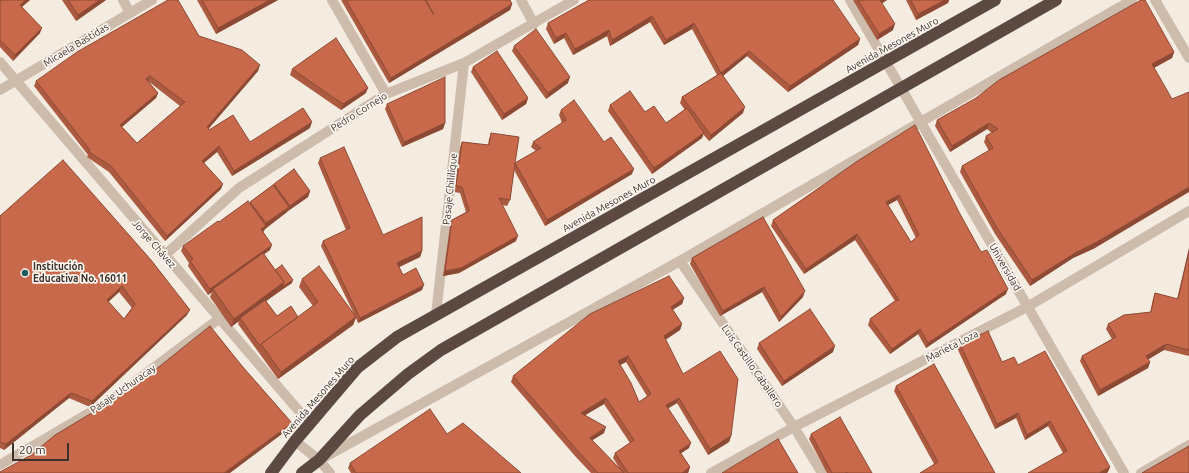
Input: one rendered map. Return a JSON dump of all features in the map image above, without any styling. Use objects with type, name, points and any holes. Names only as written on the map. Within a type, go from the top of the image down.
[{"type":"highway","name":"Avenida Mesones Muro","points":[[271,473],[295,440],[357,368],[397,337],[995,0]]},
{"type":"highway","points":[[302,473],[319,460],[360,415],[408,374],[440,350],[1056,0]]},
{"type":"street","points":[[123,0],[130,12]]},
{"type":"street","name":"Micaela Bastidas","points":[[0,90],[152,0]]},
{"type":"street","points":[[332,0],[386,94]]},
{"type":"street","points":[[521,0],[534,24]]},
{"type":"street","name":"Pedro Cornejo","points":[[164,256],[239,188],[386,94],[464,63],[574,0]]},
{"type":"street","name":"Universidad","points":[[850,0],[921,120],[1027,307],[1124,473]]},
{"type":"street","points":[[319,460],[680,261],[921,120],[1132,0]]},
{"type":"street","points":[[1155,0],[1189,58]]},
{"type":"street","name":"Jorge Chávez","points":[[0,62],[164,256],[220,318],[310,424]]},
{"type":"street","name":"Pasaje Chililique","points":[[436,315],[464,63]]},
{"type":"street","name":"Marieta Loza","points":[[710,473],[794,427],[1027,307],[1189,210]]},
{"type":"street","name":"Luis Castillo Caballero","points":[[680,261],[794,427],[822,473]]},
{"type":"street","name":"Pasaje Uchuracay","points":[[2,461],[108,402],[220,318]]},
{"type":"street","points":[[295,440],[319,460],[330,473]]},
{"type":"street","points":[[1141,473],[1189,445]]},
{"type":"building","points":[[0,0],[26,0],[20,5],[42,28],[15,55],[0,40]]},
{"type":"building","points":[[68,0],[100,0],[78,15]]},
{"type":"building","points":[[168,0],[178,0],[199,36],[242,50],[260,65],[207,127],[209,130],[233,115],[250,142],[303,108],[312,122],[234,171],[219,146],[202,161],[223,184],[167,236],[111,166],[89,152],[90,150],[36,81],[77,52]],"holes":[[[150,76],[185,102],[137,143],[120,125],[158,93],[146,79]]]},
{"type":"building","points":[[202,0],[270,0],[218,28]]},
{"type":"building","points":[[346,0],[425,0],[434,15],[426,0],[510,0],[512,4],[391,78]]},
{"type":"building","points":[[589,0],[833,0],[860,39],[790,86],[749,51],[721,73],[694,23],[666,40],[652,16],[612,40],[609,30],[575,49],[566,33],[556,38],[548,23]]},
{"type":"building","points":[[858,0],[880,0],[895,24],[879,34]]},
{"type":"building","points":[[911,0],[945,0],[918,14]]},
{"type":"building","points":[[1141,0],[1145,0],[1174,52],[1152,64],[1172,99],[1189,92],[1189,187],[1097,242],[1075,253],[1032,280],[997,228],[962,166],[993,148],[986,136],[998,129],[989,123],[952,146],[937,120],[976,98],[999,80]]},
{"type":"building","points":[[536,29],[570,77],[548,93],[514,46]]},
{"type":"building","points":[[336,38],[368,88],[343,104],[292,69]]},
{"type":"building","points":[[497,51],[528,98],[504,114],[473,67]]},
{"type":"building","points":[[721,73],[745,107],[711,135],[682,97]]},
{"type":"building","points":[[445,77],[445,123],[404,142],[387,104]]},
{"type":"building","points":[[630,91],[645,112],[654,106],[666,123],[687,108],[704,133],[654,168],[610,105]]},
{"type":"building","points":[[574,100],[604,142],[611,137],[634,169],[547,220],[515,163],[541,148],[533,142],[566,120],[561,110]]},
{"type":"building","points":[[915,125],[981,252],[987,250],[1008,289],[928,343],[920,329],[892,349],[870,319],[895,301],[899,300],[857,234],[806,269],[773,220],[859,160]],"holes":[[[899,195],[919,235],[911,242],[886,202]]]},
{"type":"building","points":[[491,133],[519,137],[510,200],[499,198],[518,236],[461,268],[445,271],[452,220],[469,211],[462,187],[456,186],[462,142],[489,145]]},
{"type":"building","points":[[344,147],[383,235],[422,217],[422,251],[397,263],[403,275],[416,268],[424,285],[360,318],[323,241],[350,228],[320,158]]},
{"type":"building","points":[[63,160],[151,260],[190,310],[92,401],[71,393],[6,444],[0,442],[0,216]],"holes":[[[122,286],[135,304],[124,319],[107,300]]]},
{"type":"building","points":[[294,169],[310,191],[290,206],[274,184]]},
{"type":"building","points":[[273,185],[289,207],[266,223],[250,202]]},
{"type":"building","points":[[248,201],[266,226],[261,229],[272,245],[210,289],[190,261],[193,259],[183,246]]},
{"type":"building","points":[[763,217],[805,291],[781,317],[764,287],[723,311],[692,258]]},
{"type":"building","points":[[1189,251],[1189,350],[1166,344],[1146,356],[1150,362],[1100,390],[1082,356],[1116,337],[1108,324],[1124,315],[1151,312],[1155,293],[1178,299]]},
{"type":"building","points":[[263,253],[284,282],[234,319],[213,289]]},
{"type":"building","points":[[282,265],[293,280],[282,287],[284,282],[275,270]]},
{"type":"building","points":[[319,266],[356,317],[281,372],[261,344],[318,302],[302,279]]},
{"type":"building","points":[[669,276],[684,298],[671,307],[682,324],[664,336],[683,374],[720,351],[738,379],[731,436],[710,449],[679,398],[666,405],[691,443],[679,451],[690,467],[682,473],[628,473],[615,453],[634,440],[606,398],[581,413],[606,427],[590,438],[624,473],[598,473],[513,376],[590,314]],"holes":[[[628,356],[651,394],[639,402],[631,383],[618,361]]]},
{"type":"building","points":[[265,300],[277,316],[291,306],[298,317],[260,346],[240,318]]},
{"type":"building","points":[[810,309],[835,346],[784,381],[759,343]]},
{"type":"building","points":[[210,326],[242,366],[292,423],[224,473],[0,473],[31,455],[55,435],[130,390]]},
{"type":"building","points":[[988,331],[1002,362],[1014,357],[1018,365],[1045,351],[1110,467],[1099,473],[1028,473],[1067,451],[1050,421],[1027,435],[1018,413],[997,424],[960,344]]},
{"type":"building","points":[[934,364],[995,473],[920,473],[938,462],[896,386]]},
{"type":"building","points":[[430,409],[447,434],[463,423],[521,473],[356,473],[350,463]]},
{"type":"building","points":[[840,417],[872,473],[832,473],[811,434]]},
{"type":"building","points":[[778,439],[798,473],[722,473]]},
{"type":"building","points":[[1189,446],[1189,473],[1142,473]]},
{"type":"place","name":"Institución Educativa No. 16011","points":[[25,273]]}]
